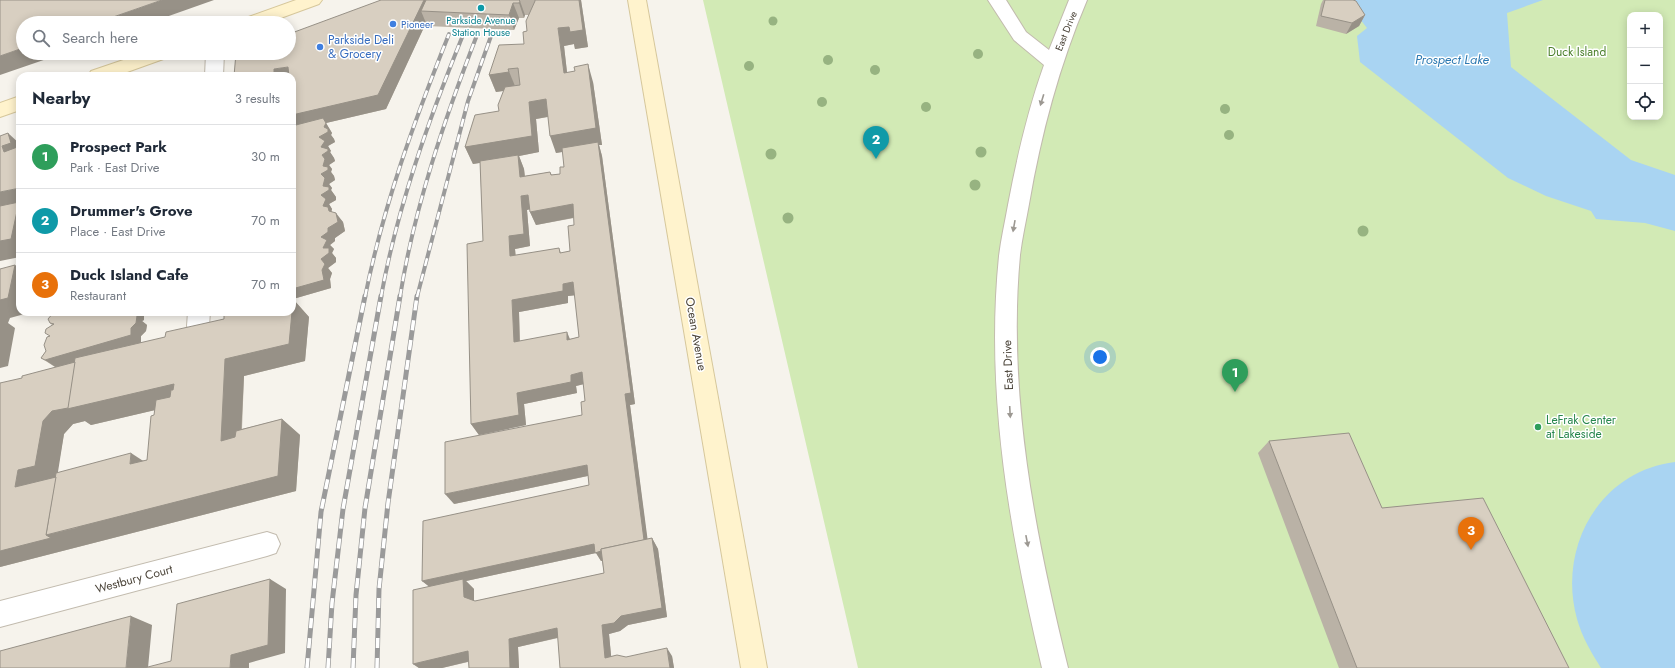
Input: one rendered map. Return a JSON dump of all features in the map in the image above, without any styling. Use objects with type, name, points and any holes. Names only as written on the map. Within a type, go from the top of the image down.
[{"type":"main road","points":[[268,16],[313,0]]},
{"type":"main road","name":"Ocean Avenue","points":[[637,0],[754,668]]},
{"type":"main road","points":[[108,72],[143,60]]},
{"type":"main road","points":[[0,110],[16,104]]},
{"type":"street","name":"East Drive","points":[[997,0],[1004,8],[1020,36],[1053,62]]},
{"type":"street","name":"East Drive","points":[[1055,668],[1023,520],[1011,428],[1006,342],[1009,260],[1033,131],[1053,62],[1078,0]]},
{"type":"street","points":[[214,72],[215,60]]},
{"type":"street","name":"Westbury Court","points":[[0,614],[267,544]]},
{"type":"green space","name":"Duck Island","points":[[703,0],[1675,0],[1675,668],[858,668]]},
{"type":"water","name":"Prospect Lake","points":[[1347,0],[1543,0],[1507,13],[1511,67],[1631,160],[1675,175],[1675,231],[1645,223],[1596,219],[1591,211],[1546,196],[1508,178],[1360,62],[1357,36],[1367,28],[1349,5]]},
{"type":"water","points":[[1675,462],[1675,668],[1601,668],[1581,632],[1572,592],[1573,565],[1579,540],[1590,517],[1606,497],[1625,480],[1648,468]]},
{"type":"building","points":[[0,0],[162,0],[116,16],[16,16],[16,50],[0,56]]},
{"type":"building","points":[[381,0],[424,0],[378,95],[296,114],[296,72],[289,72],[288,67],[274,69],[274,72],[234,72],[235,60],[296,60],[296,31]]},
{"type":"building","points":[[426,0],[520,1],[519,3],[513,3],[509,15],[421,11]]},
{"type":"building","points":[[535,0],[579,0],[583,30],[570,32],[569,27],[558,28],[564,73],[575,71],[574,67],[588,64],[596,128],[550,136],[546,99],[529,102],[532,136],[465,147],[475,115],[499,111],[498,105],[505,87],[520,85],[518,68],[508,69],[509,72],[489,75],[499,45],[524,44],[523,32],[527,31],[526,21]]},
{"type":"building","points":[[1325,0],[1356,1],[1365,15],[1352,23],[1321,16]]},
{"type":"building","points":[[323,118],[326,123],[324,127],[328,129],[328,132],[319,137],[325,141],[321,147],[328,149],[328,151],[322,155],[325,159],[323,166],[328,167],[328,170],[321,174],[325,178],[323,186],[329,187],[329,190],[321,195],[326,199],[323,206],[328,207],[329,211],[336,213],[338,222],[328,228],[328,232],[321,237],[327,240],[323,248],[329,248],[329,253],[321,259],[325,264],[322,270],[324,280],[296,288],[296,125]]},
{"type":"building","points":[[8,133],[11,143],[2,146],[4,152],[16,148],[16,189],[0,192],[0,136]]},
{"type":"building","points":[[598,142],[631,393],[625,394],[644,540],[601,549],[601,551],[595,553],[594,544],[422,581],[423,521],[589,485],[587,465],[445,494],[445,442],[582,415],[581,402],[585,401],[582,372],[571,375],[571,382],[517,393],[519,415],[471,424],[467,244],[483,241],[480,161],[518,155],[520,177],[550,172],[551,175],[560,174],[560,167],[564,167],[562,148]],"holes":[[[528,195],[530,212],[573,204],[574,225],[568,226],[570,251],[560,253],[559,248],[510,256],[509,236],[524,234],[521,196]],[[573,282],[579,337],[567,340],[567,332],[514,342],[512,300],[563,291],[563,284]]]},
{"type":"building","points":[[16,203],[16,216],[11,239],[0,241],[0,206]]},
{"type":"building","points":[[15,265],[8,298],[0,300],[0,269]]},
{"type":"building","points":[[51,316],[137,316],[136,323],[131,328],[131,335],[45,360],[41,358],[46,351],[44,345],[47,337],[50,336],[45,333],[46,329],[54,324],[50,323],[48,319]]},
{"type":"building","points":[[224,316],[292,316],[289,344],[225,359],[221,441],[235,437],[236,431],[282,419],[278,476],[46,535],[56,473],[131,453],[130,464],[147,460],[151,416],[154,415],[156,400],[170,397],[174,384],[67,409],[75,358],[165,337],[166,332],[224,319]]},
{"type":"building","points":[[75,362],[68,408],[52,411],[43,421],[35,466],[18,470],[15,487],[56,477],[46,535],[51,538],[0,551],[0,383]]},
{"type":"building","points":[[1349,433],[1382,508],[1483,498],[1569,668],[1357,668],[1269,441]]},
{"type":"building","points":[[652,538],[662,608],[621,616],[614,623],[602,625],[605,658],[617,655],[626,657],[667,648],[670,668],[560,668],[557,628],[509,639],[510,668],[469,668],[468,651],[413,664],[413,590],[463,579],[464,597],[475,601],[604,573],[601,549]]},
{"type":"building","points":[[270,579],[268,645],[231,655],[230,668],[144,668],[171,661],[177,604]]},
{"type":"building","points":[[131,616],[126,668],[0,668],[0,651]]},
{"type":"railway","points":[[365,297],[381,229],[401,163],[449,34]]},
{"type":"railway","points":[[381,297],[396,230],[415,164],[463,35]]},
{"type":"railway","points":[[400,297],[413,230],[422,197],[453,98],[477,35]]},
{"type":"railway","points":[[417,297],[468,101],[491,36]]},
{"type":"railway","points":[[307,668],[321,512],[365,296]]},
{"type":"railway","points":[[328,668],[332,603],[343,509],[381,296]]},
{"type":"railway","points":[[353,668],[356,595],[365,508],[400,296]]},
{"type":"railway","points":[[377,668],[379,589],[388,503],[417,296]]},
{"type":"place","name":"Parkside Avenue Station House","points":[[481,8]]},
{"type":"place","name":"Pioneer","points":[[393,24]]},
{"type":"place","name":"Parkside Deli & Grocery","points":[[320,47]]},
{"type":"place","name":"Drummer's Grove","points":[[876,159]]},
{"type":"place","name":"Prospect Park","points":[[1235,392]]},
{"type":"place","name":"LeFrak Center at Lakeside","points":[[1538,427]]},
{"type":"place","name":"Duck Island Cafe","points":[[1471,550]]}]
